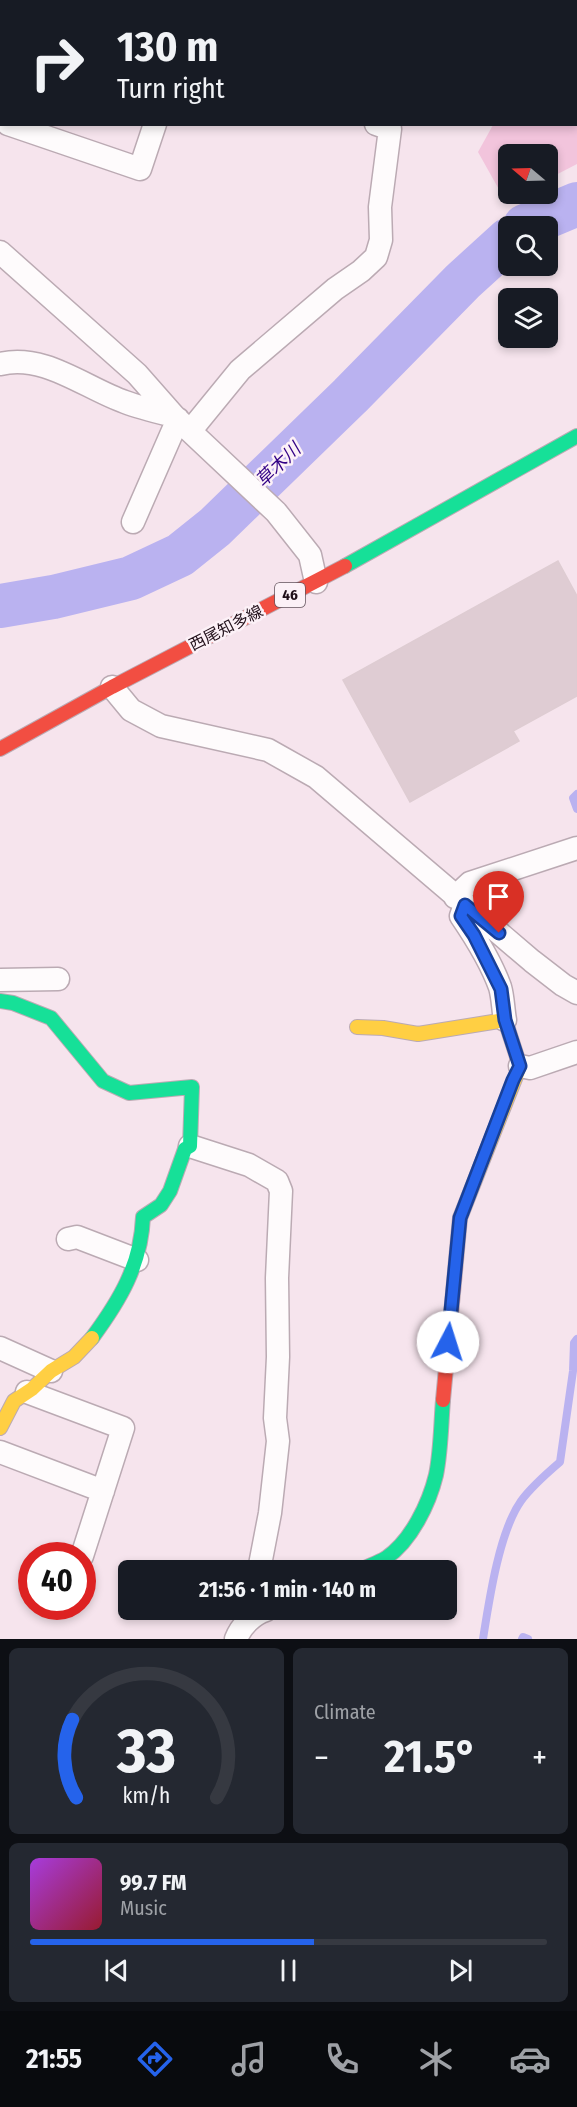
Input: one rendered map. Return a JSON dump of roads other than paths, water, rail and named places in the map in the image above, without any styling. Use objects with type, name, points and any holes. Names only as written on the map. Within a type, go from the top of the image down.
[{"type":"street","points":[[14,126],[140,169],[154,126]]},
{"type":"street","points":[[133,522],[181,422],[335,289],[361,271],[376,257],[381,240],[380,207],[390,129],[382,126]]},
{"type":"street","points":[[0,252],[137,374],[181,422],[276,512],[310,555],[316,582]]},
{"type":"street","points":[[0,364],[12,361],[46,366],[124,402],[181,422]]},
{"type":"street","name":"西尾知多線","points":[[0,749],[112,687],[316,582],[577,436]]},
{"type":"street","points":[[112,687],[131,710],[161,726],[268,750],[316,777],[532,962],[577,993]]},
{"type":"street","points":[[381,1560],[402,1542],[420,1515],[436,1474],[460,1218],[520,1066],[505,1020],[501,989],[474,935],[461,916],[461,889],[470,883],[577,848]]},
{"type":"street","points":[[1,998],[58,978]]},
{"type":"street","points":[[1,998],[51,1018],[103,1081],[129,1093],[192,1087],[190,1146]]},
{"type":"street","points":[[357,1027],[383,1028],[418,1034],[505,1020]]},
{"type":"street","points":[[520,1066],[530,1068],[577,1052]]},
{"type":"street","points":[[0,1428],[14,1401],[87,1345],[125,1286],[137,1260],[143,1217],[161,1205],[170,1191],[185,1149],[190,1146],[249,1165],[277,1180],[281,1191],[275,1418],[278,1441],[270,1514],[262,1560]]},
{"type":"street","points":[[68,1239],[77,1237],[137,1260]]},
{"type":"street","points":[[0,1348],[51,1371]]},
{"type":"street","points":[[27,1392],[123,1428],[87,1542]]},
{"type":"street","points":[[0,1452],[103,1491]]},
{"type":"street","points":[[236,1639],[240,1630],[250,1620]]},
{"type":"waterway","name":"草木川","points":[[549,216],[577,204]]},
{"type":"waterway","name":"草木川","points":[[0,606],[53,597],[131,578],[180,555],[215,527],[498,249]]},
{"type":"waterway","points":[[577,794],[573,798],[577,809]]},
{"type":"waterway","points":[[483,1639],[496,1567],[513,1514],[529,1491],[560,1462],[573,1371],[574,1343],[577,1339]]},
{"type":"waterway","points":[[522,1639],[523,1637],[528,1639]]}]
